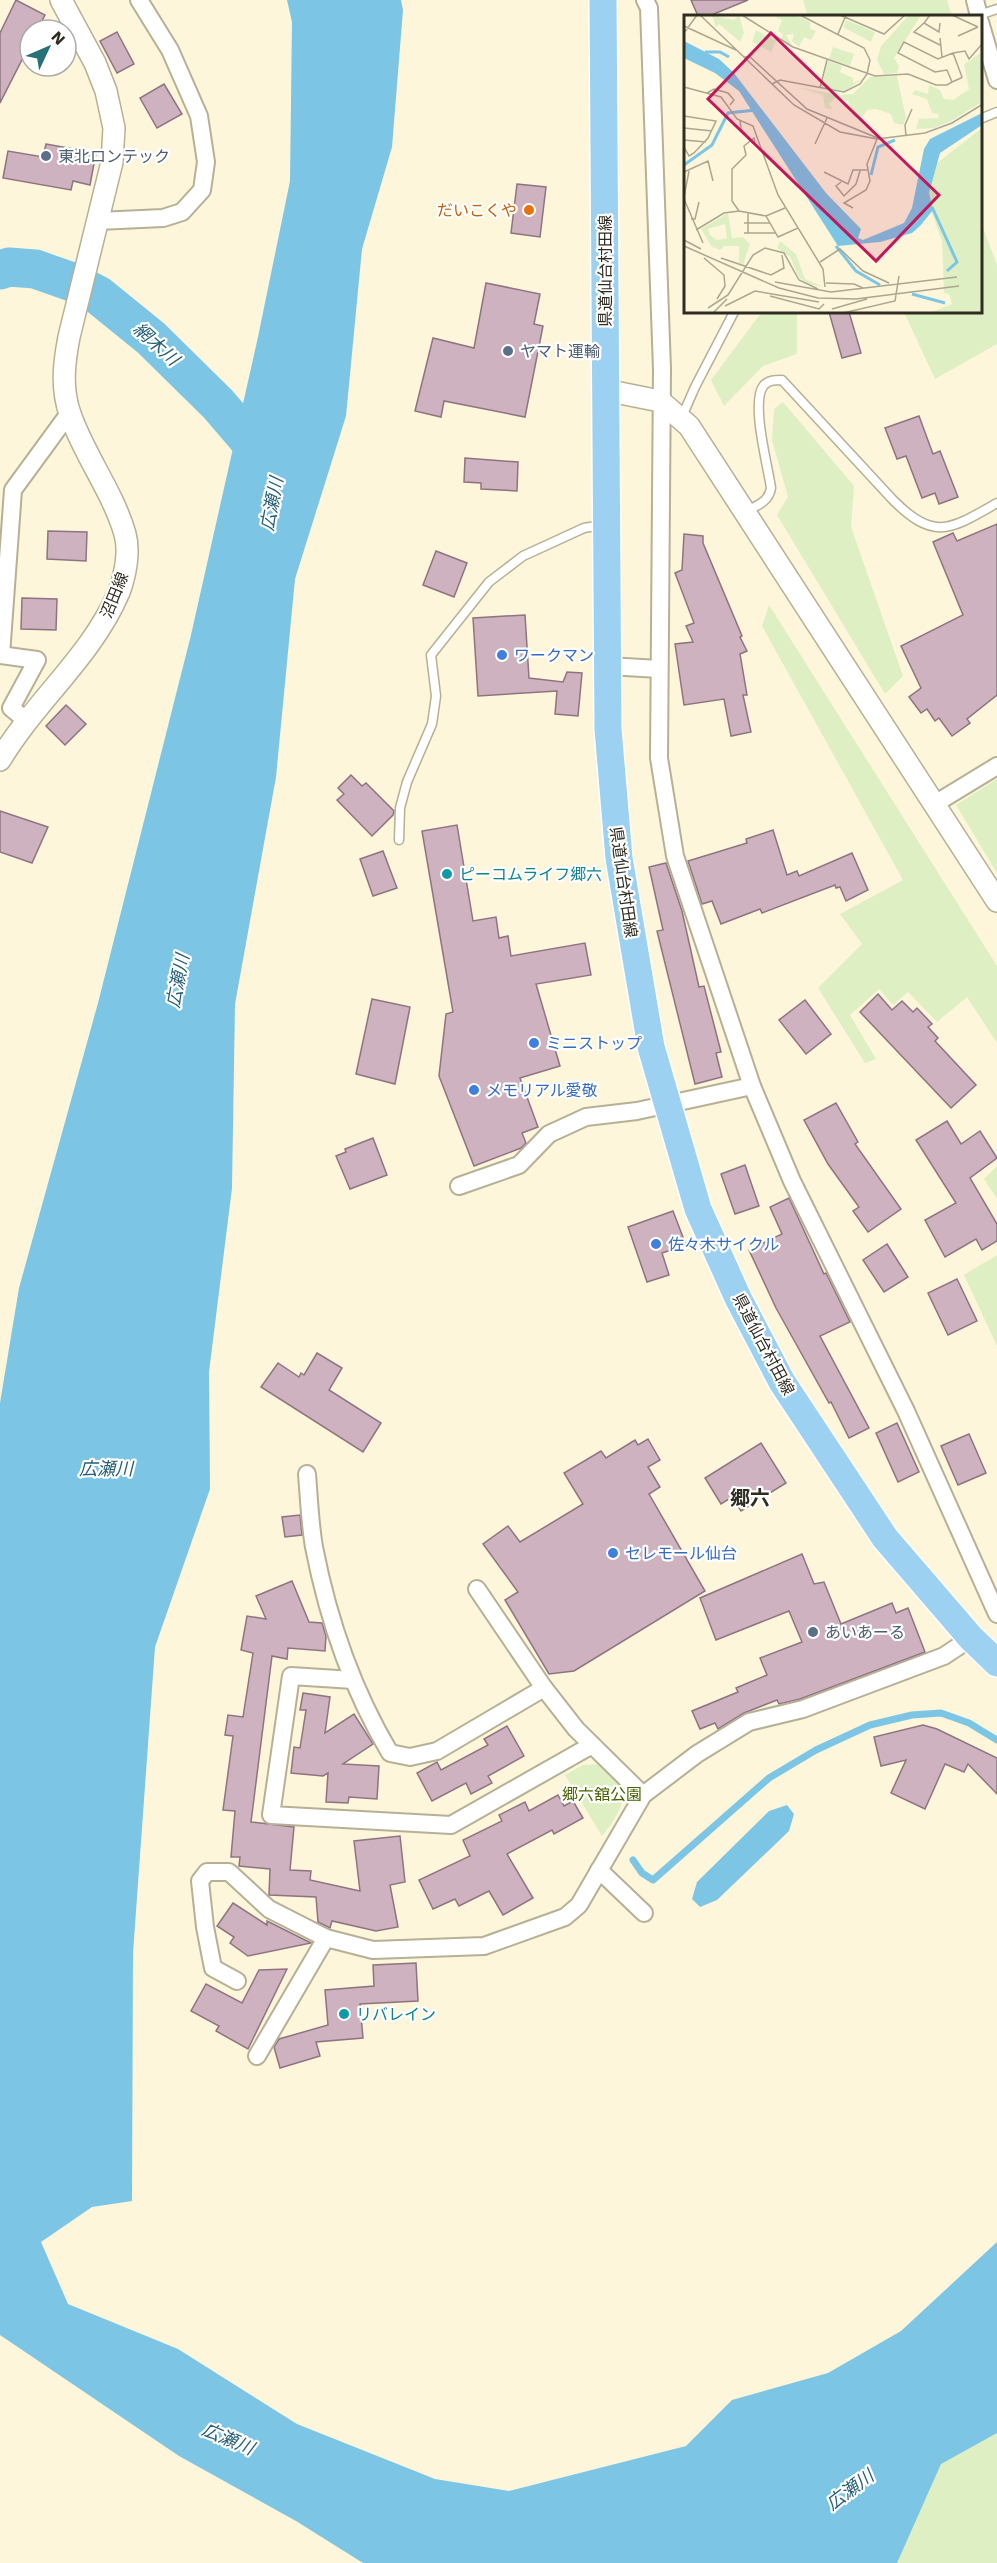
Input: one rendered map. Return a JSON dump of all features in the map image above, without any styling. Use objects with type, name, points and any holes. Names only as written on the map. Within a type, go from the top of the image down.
[{"type":"main road","name":"県道仙台村田線","points":[[603,0],[608,729],[619,858],[651,1047],[698,1209],[738,1298],[782,1382],[885,1538],[971,1638],[997,1662]]},
{"type":"street","name":"沼田線","points":[[0,760],[27,721],[104,623],[119,591],[127,563],[126,536],[70,412],[64,384],[69,337],[112,162],[114,128],[106,91],[95,63],[61,0]]},
{"type":"street","points":[[98,221],[163,218],[182,212],[201,190],[206,162],[199,116],[170,50],[139,0]]},
{"type":"street","points":[[645,0],[649,8],[650,19],[662,369],[659,758],[675,856],[752,1086],[792,1181],[906,1412],[997,1614]]},
{"type":"street","points":[[982,27],[997,80]]},
{"type":"street","points":[[605,390],[660,401],[689,426],[997,901]]},
{"type":"street","points":[[27,721],[11,708],[37,660],[1,655],[13,490],[70,412]]},
{"type":"street","points":[[608,666],[659,669]]},
{"type":"street","points":[[933,805],[997,766]]},
{"type":"street","points":[[459,1186],[519,1165],[549,1134],[586,1117],[667,1106],[752,1086]]},
{"type":"street","points":[[307,1474],[314,1547],[338,1639],[353,1680],[390,1753],[410,1757],[437,1751],[544,1688]]},
{"type":"street","points":[[477,1589],[544,1688],[576,1729],[643,1795]]},
{"type":"street","points":[[237,1981],[213,1968],[205,1927],[200,1881],[207,1872],[229,1872],[269,1909],[326,1938],[374,1950],[484,1946],[565,1917],[579,1905],[643,1795],[697,1754],[749,1722],[803,1709],[944,1656],[971,1638]]},
{"type":"street","points":[[353,1680],[291,1676],[271,1815],[451,1825],[592,1745]]},
{"type":"street","points":[[599,1870],[644,1913]]},
{"type":"street","points":[[257,2056],[326,1938]]},
{"type":"lane","points":[[978,13],[997,9]]},
{"type":"lane","points":[[982,119],[997,112]]},
{"type":"lane","points":[[681,419],[733,314]]},
{"type":"lane","points":[[745,512],[767,500],[770,494],[771,488],[758,406],[763,386],[770,381],[782,380],[908,516],[923,524],[938,528],[952,526],[997,503]]},
{"type":"lane","points":[[399,840],[400,808],[407,782],[432,724],[436,696],[431,655],[442,638],[489,582],[523,556],[584,528],[606,525]]},
{"type":"green space","points":[[803,0],[947,0],[952,15],[808,15]]},
{"type":"green space","points":[[982,225],[997,265],[997,344],[935,379],[905,314],[982,314]]},
{"type":"green space","points":[[762,314],[797,314],[797,354],[763,366],[724,406],[711,380]]},
{"type":"green space","points":[[783,402],[854,486],[851,527],[903,676],[885,694],[777,515],[788,497],[772,440],[774,409]]},
{"type":"green space","points":[[769,605],[997,966],[997,1043],[967,997],[937,1022],[908,992],[893,1005],[879,989],[850,1015],[876,1059],[865,1063],[818,988],[862,944],[840,914],[903,880],[762,626]]},
{"type":"green space","points":[[997,779],[997,873],[956,805]]},
{"type":"green space","points":[[997,1166],[997,1199],[984,1179]]},
{"type":"green space","points":[[997,1255],[997,1346],[964,1275]]},
{"type":"green space","name":"郷六舘公園","points":[[602,1764],[625,1785],[623,1800],[618,1812],[602,1836],[565,1775],[583,1765]]},
{"type":"green space","points":[[997,2365],[997,2563],[818,2563]]},
{"type":"water","name":"広瀬川","points":[[287,0],[401,0],[403,10],[392,147],[362,249],[346,416],[295,579],[276,777],[235,1004],[232,1188],[209,1372],[210,1489],[155,1647],[133,1953],[132,2201],[92,2207],[41,2242],[68,2304],[178,2349],[297,2424],[435,2479],[509,2491],[686,2446],[732,2400],[828,2373],[901,2331],[997,2242],[997,2433],[941,2464],[897,2563],[363,2563],[296,2521],[179,2456],[0,2335],[0,1403],[19,1288],[98,1003],[191,635],[258,337],[290,181],[292,22]]},
{"type":"water","points":[[787,1805],[794,1814],[789,1831],[717,1900],[700,1907],[692,1899],[697,1882],[769,1811]]},
{"type":"building","points":[[16,0],[45,15],[43,18],[18,18],[18,68],[0,103],[0,33]]},
{"type":"building","points":[[691,0],[748,0],[711,15],[698,15]]},
{"type":"building","points":[[117,32],[134,64],[117,73],[100,41]]},
{"type":"building","points":[[164,84],[182,114],[157,128],[140,98]]},
{"type":"building","points":[[46,144],[96,153],[90,185],[73,181],[71,190],[3,178],[8,151],[43,157]]},
{"type":"building","name":"だいこくや","points":[[517,184],[546,187],[540,237],[511,233]]},
{"type":"building","points":[[486,283],[540,294],[534,324],[543,326],[525,417],[444,401],[441,417],[415,411],[433,338],[474,348]]},
{"type":"building","points":[[830,314],[850,314],[861,353],[842,358]]},
{"type":"building","points":[[919,416],[933,454],[940,451],[958,497],[939,504],[935,493],[922,498],[906,456],[897,459],[885,428]]},
{"type":"building","points":[[465,458],[518,462],[517,491],[481,489],[481,483],[464,482]]},
{"type":"building","points":[[997,524],[997,695],[967,719],[970,723],[952,736],[939,718],[935,721],[927,709],[921,713],[909,697],[921,688],[901,646],[963,615],[933,542],[953,533],[957,541]]},
{"type":"building","points":[[48,531],[87,532],[86,561],[47,559]]},
{"type":"building","points":[[684,534],[703,536],[703,543],[742,636],[740,637],[747,651],[740,654],[747,695],[743,695],[751,732],[731,736],[724,699],[684,705],[675,644],[693,642],[686,626],[694,623],[675,573],[682,570]]},
{"type":"building","points":[[436,551],[467,563],[454,597],[423,585]]},
{"type":"building","points":[[22,598],[57,599],[56,630],[21,629]]},
{"type":"building","points":[[525,615],[529,678],[563,682],[567,672],[582,673],[578,716],[555,714],[557,691],[478,696],[473,618]]},
{"type":"building","points":[[66,705],[86,724],[65,745],[46,726]]},
{"type":"building","points":[[351,775],[362,786],[366,783],[394,811],[393,815],[372,836],[337,800],[344,794],[338,788]]},
{"type":"building","points":[[0,811],[48,827],[32,863],[0,852]]},
{"type":"building","points":[[457,825],[473,921],[496,917],[499,938],[508,936],[511,956],[585,943],[591,975],[536,984],[560,1066],[520,1078],[538,1127],[522,1133],[526,1143],[521,1148],[474,1166],[439,1076],[446,1014],[453,1012],[422,831]]},
{"type":"building","points":[[773,830],[787,875],[797,871],[799,876],[852,853],[868,890],[846,901],[840,887],[836,888],[835,885],[762,913],[760,909],[721,924],[712,901],[702,904],[688,861],[747,843],[746,839]]},
{"type":"building","points":[[383,851],[397,888],[373,896],[360,859]]},
{"type":"building","points":[[666,863],[682,911],[699,987],[704,986],[721,1052],[716,1053],[722,1077],[695,1084],[657,931],[663,930],[649,867]]},
{"type":"building","points":[[878,994],[892,1010],[902,1001],[913,1012],[917,1008],[932,1024],[928,1027],[938,1038],[935,1041],[976,1085],[951,1108],[860,1012]]},
{"type":"building","points":[[372,999],[410,1007],[395,1084],[356,1074]]},
{"type":"building","points":[[805,1000],[831,1034],[806,1054],[779,1020]]},
{"type":"building","points":[[836,1103],[858,1142],[855,1144],[901,1209],[868,1232],[853,1211],[859,1207],[828,1164],[804,1120]]},
{"type":"building","points":[[947,1121],[961,1144],[980,1131],[997,1158],[970,1178],[997,1224],[997,1241],[982,1250],[976,1239],[945,1257],[925,1220],[956,1203],[916,1140]]},
{"type":"building","points":[[373,1138],[387,1175],[350,1189],[336,1156],[346,1152],[345,1149]]},
{"type":"building","points":[[745,1165],[759,1206],[735,1214],[721,1174]]},
{"type":"building","points":[[789,1198],[824,1274],[826,1273],[850,1322],[820,1336],[869,1428],[849,1438],[831,1402],[829,1403],[776,1308],[749,1250],[782,1234],[770,1207]]},
{"type":"building","points":[[673,1211],[686,1245],[662,1253],[669,1275],[647,1282],[628,1227]]},
{"type":"building","points":[[887,1244],[908,1277],[884,1292],[863,1260]]},
{"type":"building","points":[[957,1279],[977,1321],[948,1335],[928,1293]]},
{"type":"building","points":[[317,1353],[342,1368],[329,1390],[381,1423],[363,1452],[261,1387],[278,1363],[299,1377],[301,1373],[304,1375]]},
{"type":"building","points":[[897,1423],[919,1472],[898,1482],[876,1433]]},
{"type":"building","points":[[969,1434],[986,1473],[958,1485],[941,1446]]},
{"type":"building","name":"セレモール仙台","points":[[648,1439],[660,1460],[648,1467],[660,1487],[649,1494],[705,1591],[574,1671],[549,1674],[505,1600],[518,1592],[483,1544],[508,1526],[520,1542],[583,1504],[564,1473],[601,1451],[606,1458],[635,1440],[638,1445]]},
{"type":"building","points":[[761,1443],[786,1483],[741,1511],[732,1497],[721,1504],[705,1478]]},
{"type":"building","points":[[300,1515],[302,1535],[285,1537],[282,1517]]},
{"type":"building","points":[[802,1554],[814,1584],[824,1582],[841,1624],[892,1603],[896,1613],[908,1608],[925,1652],[800,1699],[779,1704],[777,1700],[744,1713],[718,1729],[715,1723],[700,1729],[692,1711],[738,1692],[736,1688],[767,1675],[760,1658],[802,1642],[789,1611],[716,1640],[700,1598]]},
{"type":"building","points":[[292,1581],[309,1622],[322,1623],[326,1636],[325,1651],[288,1648],[287,1659],[272,1656],[251,1822],[294,1827],[290,1870],[311,1871],[310,1880],[360,1891],[354,1841],[400,1836],[405,1882],[390,1885],[398,1927],[376,1931],[332,1921],[330,1928],[318,1922],[316,1897],[269,1895],[270,1869],[239,1866],[240,1857],[231,1857],[235,1811],[223,1810],[233,1736],[225,1735],[228,1715],[243,1717],[253,1653],[241,1650],[247,1616],[266,1619],[256,1596]]},
{"type":"building","points":[[303,1693],[330,1697],[325,1733],[354,1714],[373,1744],[343,1764],[379,1766],[377,1799],[349,1797],[348,1803],[326,1802],[328,1773],[323,1776],[291,1773],[294,1747],[300,1748],[306,1710],[300,1710]]},
{"type":"building","points":[[923,1725],[937,1729],[997,1758],[997,1794],[968,1764],[964,1772],[945,1764],[925,1809],[891,1793],[906,1760],[881,1766],[874,1737]]},
{"type":"building","points":[[507,1726],[524,1756],[488,1776],[492,1783],[471,1794],[466,1783],[432,1801],[417,1773],[437,1762],[441,1770],[488,1745],[484,1739]]},
{"type":"building","points":[[558,1795],[564,1806],[573,1801],[583,1818],[554,1834],[552,1830],[507,1854],[533,1898],[503,1915],[489,1891],[459,1906],[455,1899],[433,1909],[419,1880],[470,1856],[463,1840],[502,1821],[499,1815],[525,1802],[529,1811]]},
{"type":"building","points":[[233,1903],[267,1925],[267,1921],[311,1943],[248,1956],[230,1943],[234,1937],[217,1926]]},
{"type":"building","points":[[416,1963],[418,2001],[360,2004],[363,2038],[316,2042],[320,2056],[280,2068],[274,2047],[279,2039],[328,2025],[325,1990],[374,1986],[373,1965]]},
{"type":"building","points":[[287,1969],[248,2049],[216,2031],[219,2026],[191,2011],[206,1984],[242,2003],[259,1970]]},
{"type":"waterway","name":"網木川","points":[[0,270],[9,267],[35,269],[75,283],[98,295],[151,338],[218,404],[273,468]]},
{"type":"waterway","points":[[633,1860],[642,1873],[653,1880],[769,1778],[816,1750],[870,1725],[912,1715],[941,1713],[969,1723],[997,1740]]},
{"type":"place","name":"東北ロンテック","points":[[46,156]]},
{"type":"place","name":"だいこくや","points":[[529,210]]},
{"type":"place","name":"ヤマト運輸","points":[[508,351]]},
{"type":"place","name":"ワークマン","points":[[502,655]]},
{"type":"place","name":"ピーコムライフ郷六","points":[[447,874]]},
{"type":"place","name":"ミニストップ","points":[[534,1043]]},
{"type":"place","name":"メモリアル愛敬","points":[[474,1090]]},
{"type":"place","name":"佐々木サイクル","points":[[656,1244]]},
{"type":"place","name":"セレモール仙台","points":[[613,1553]]},
{"type":"place","name":"あいあーる","points":[[813,1632]]},
{"type":"place","name":"リバレイン","points":[[344,2014]]},
{"type":"district","name":"郷六","points":[[750,1498]]}]
